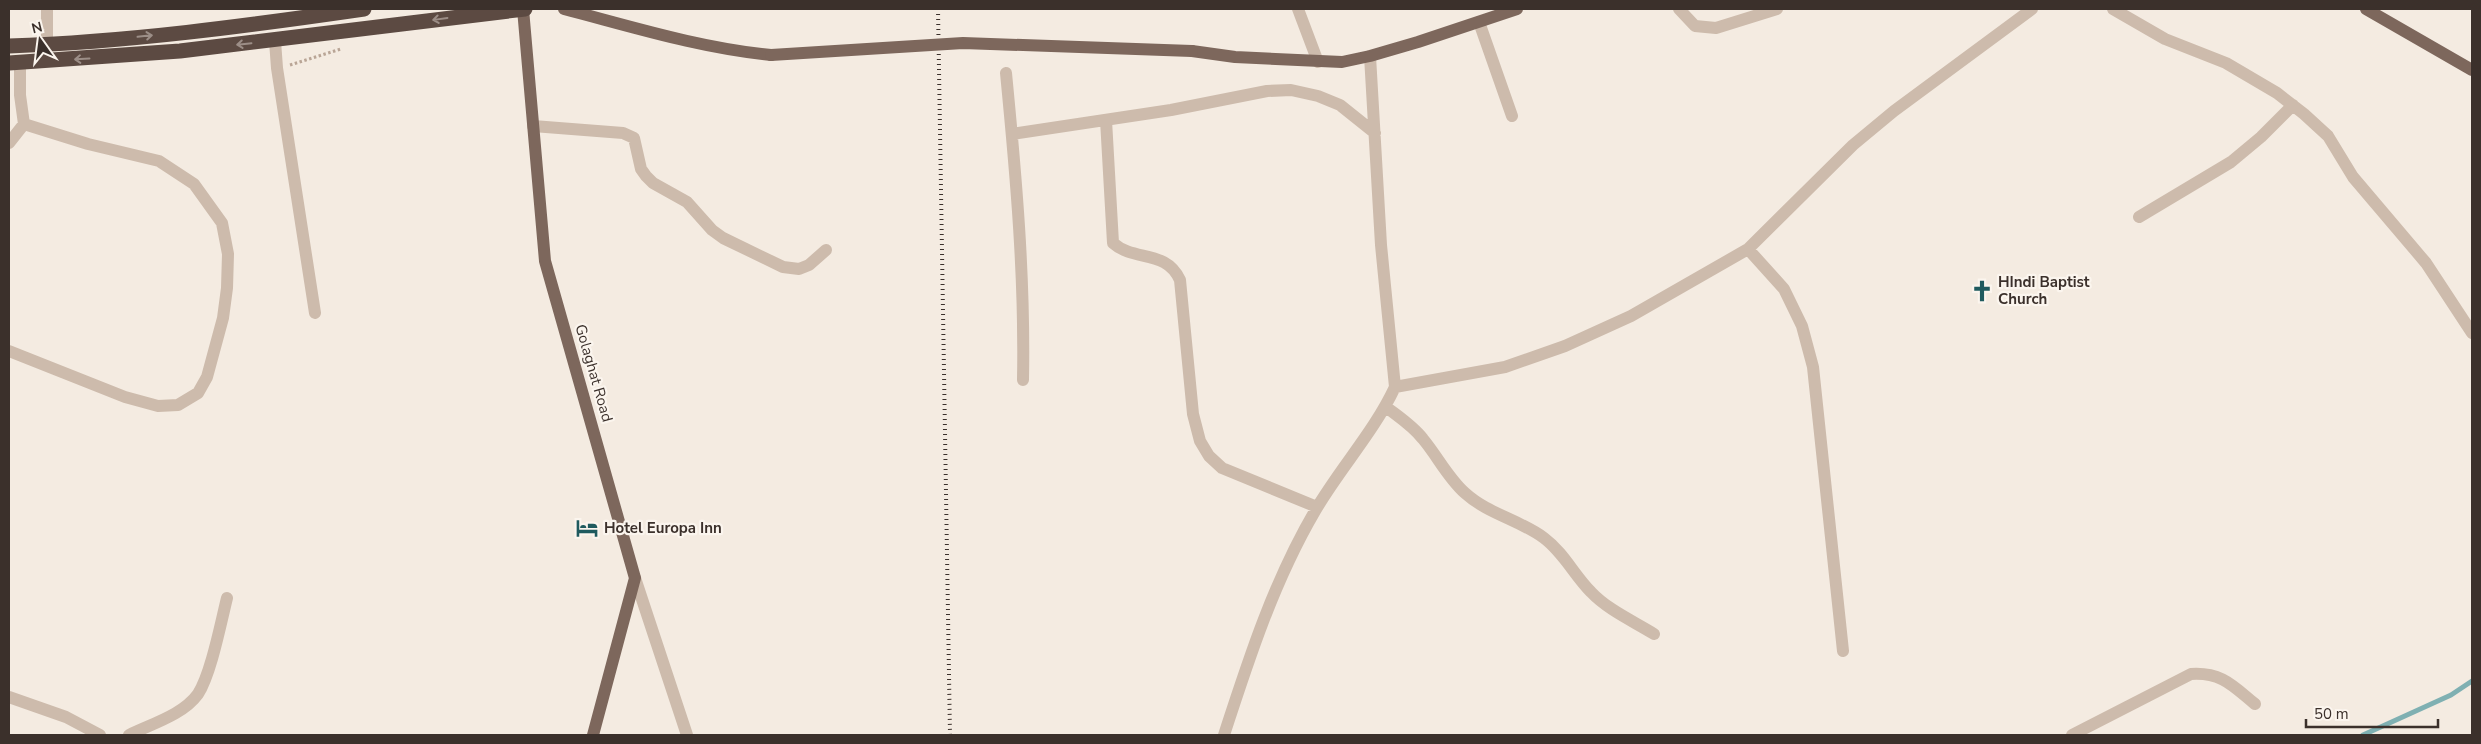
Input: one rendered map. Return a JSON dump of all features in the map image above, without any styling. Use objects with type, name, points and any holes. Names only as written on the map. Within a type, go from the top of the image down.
[{"type":"highway","points":[[9,46],[47,45],[243,26],[309,13],[364,9]]},
{"type":"highway","points":[[14,63],[106,58],[275,41],[524,9]]},
{"type":"main road","name":"Golaghat Road","points":[[524,9],[545,261],[635,578]]},
{"type":"main road","points":[[564,9],[674,39],[728,50],[771,54],[963,43],[1192,51],[1235,57],[1318,62],[1342,62],[1370,56],[1517,9]]},
{"type":"main road","points":[[2366,9],[2472,70]]},
{"type":"main road","points":[[592,735],[635,578]]},
{"type":"street","points":[[47,9],[47,45]]},
{"type":"street","points":[[1298,9],[1318,62]]},
{"type":"street","points":[[1679,9],[1695,26],[1716,28],[1778,9]]},
{"type":"street","points":[[1395,387],[1505,367],[1565,346],[1632,316],[1748,249],[1854,146],[1894,111],[2032,9]]},
{"type":"street","points":[[2113,9],[2165,39],[2226,63],[2293,105],[2328,136],[2353,177],[2426,263],[2472,333]]},
{"type":"street","points":[[1479,22],[1512,116]]},
{"type":"street","points":[[275,41],[277,68],[315,313]]},
{"type":"street","points":[[1224,735],[1268,605],[1317,507],[1386,407],[1395,387],[1380,245],[1370,56]]},
{"type":"street","points":[[9,143],[24,124],[14,63]]},
{"type":"street","points":[[1006,73],[1024,309],[1023,380]]},
{"type":"street","points":[[1012,134],[1106,120],[1267,91],[1291,90],[1318,96],[1340,105],[1375,133]]},
{"type":"street","points":[[2140,217],[2231,162],[2261,137],[2293,105]]},
{"type":"street","points":[[1106,120],[1113,243],[1119,248],[1163,260],[1175,269],[1193,414],[1200,441],[1209,456],[1222,468],[1317,507]]},
{"type":"street","points":[[9,351],[125,397],[158,406],[178,405],[198,393],[207,376],[223,318],[227,288],[228,254],[222,223],[194,184],[159,160],[88,144],[24,124]]},
{"type":"street","points":[[533,126],[624,134],[634,138],[641,169],[653,184],[687,202],[712,230],[723,238],[782,267],[798,269],[809,265],[826,250]]},
{"type":"street","points":[[1748,249],[1784,290],[1802,326],[1813,367],[1843,651]]},
{"type":"street","points":[[1386,407],[1408,423],[1424,440],[1452,480],[1466,494],[1478,503],[1542,537],[1556,548],[1590,592],[1602,603],[1654,634]]},
{"type":"street","name":"Golaghat Road","points":[[635,578],[687,735]]},
{"type":"street","points":[[129,735],[180,711],[198,694],[212,658],[227,598]]},
{"type":"street","points":[[2072,735],[2191,674],[2208,673],[2226,680],[2255,704]]},
{"type":"street","points":[[9,696],[66,717],[100,735]]},
{"type":"path","points":[[277,68],[344,48]]},
{"type":"waterway","points":[[2363,735],[2451,695],[2472,681]]},
{"type":"railway","points":[[938,9],[950,735]]},
{"type":"place","name":"HIndi Baptist Church","points":[[1982,291]]},
{"type":"place","name":"Hotel Europa Inn","points":[[587,528]]}]
